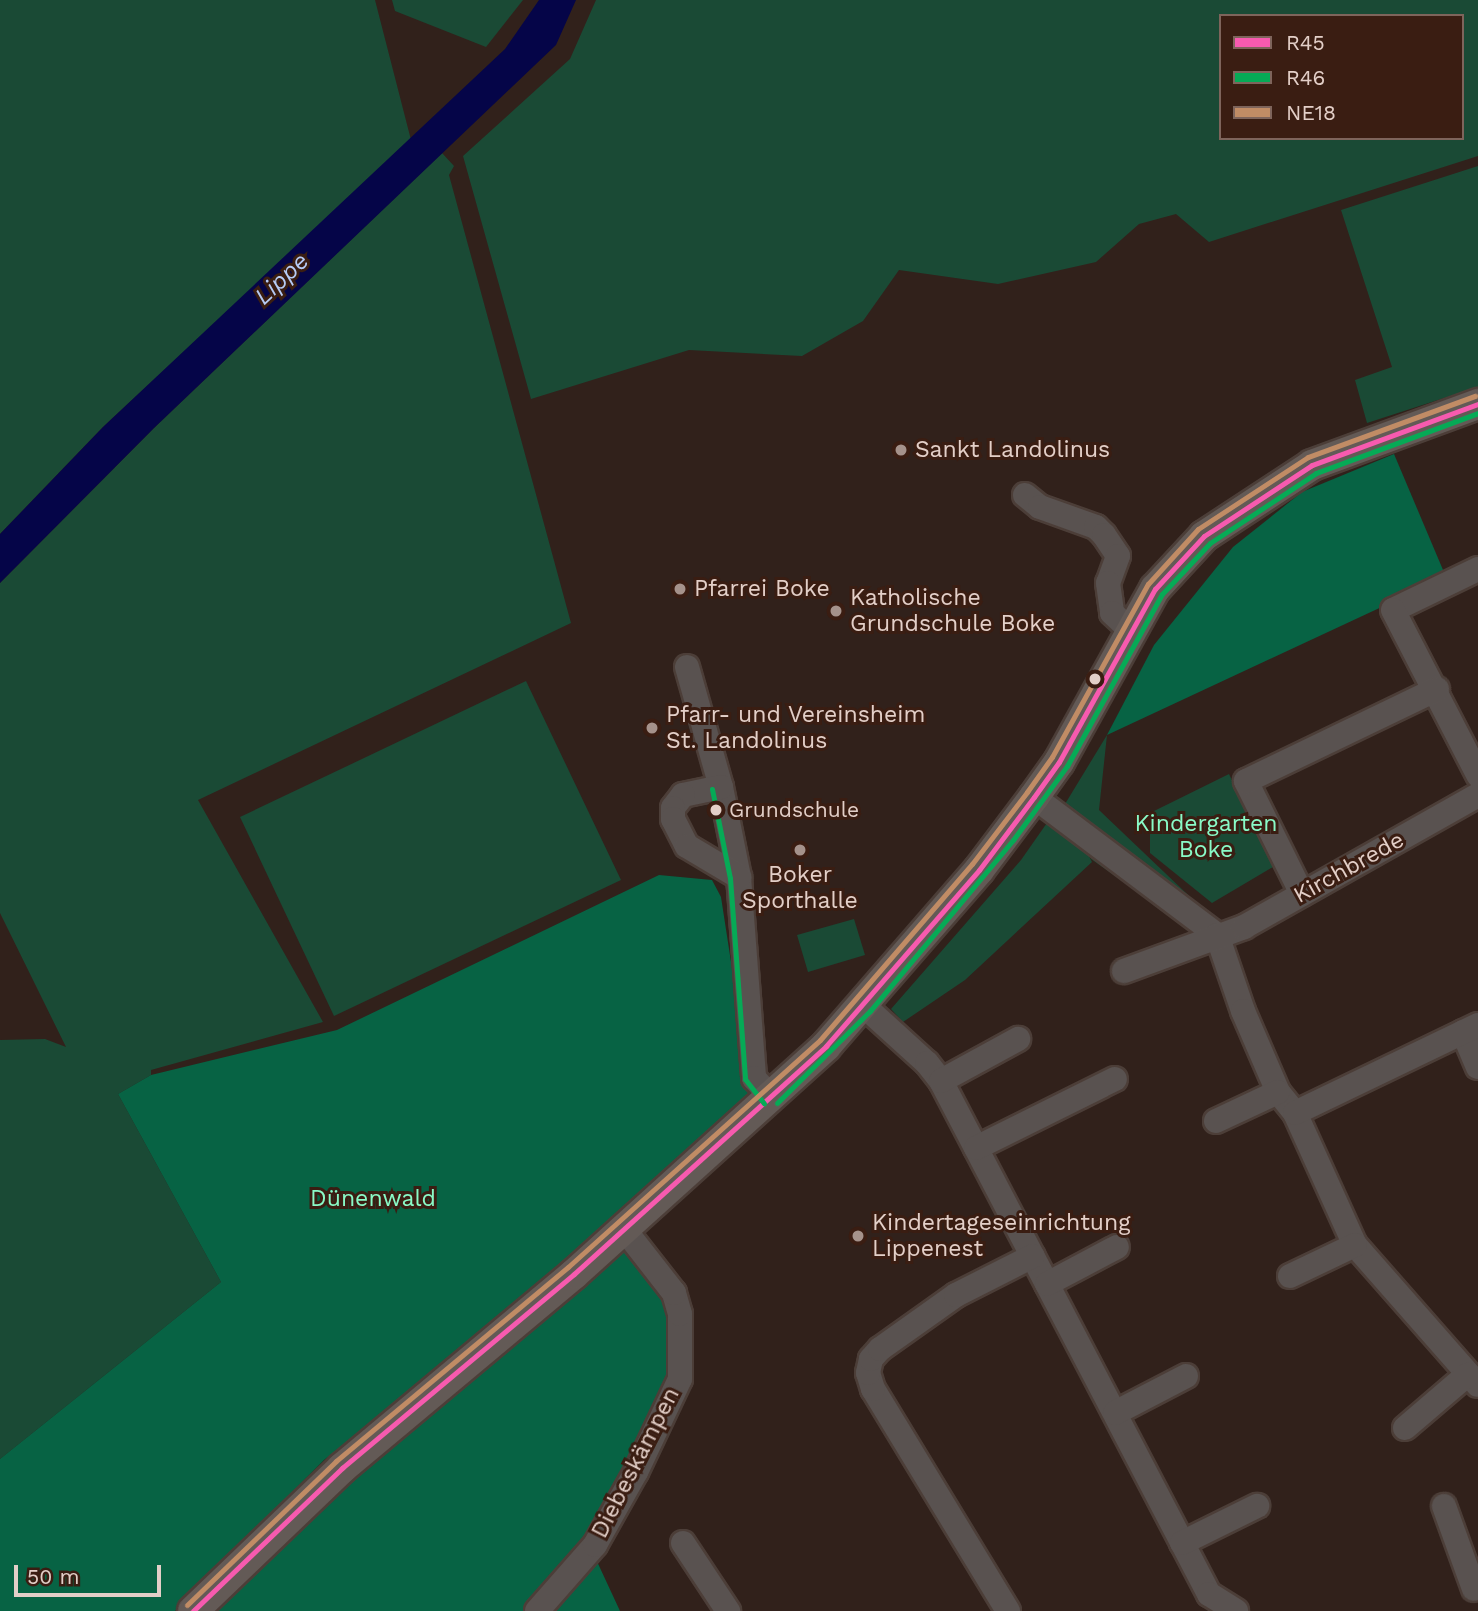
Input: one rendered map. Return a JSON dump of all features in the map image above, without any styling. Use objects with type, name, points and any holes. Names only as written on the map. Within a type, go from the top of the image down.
[{"type":"main road","points":[[193,1611],[342,1468],[624,1229],[771,1097],[863,1005],[1034,797],[1059,762],[1155,589],[1204,536],[1272,488],[1329,457],[1478,404]]},
{"type":"street","points":[[1025,495],[1040,507],[1096,527],[1104,535],[1118,556],[1108,583],[1112,613],[1131,631]]},
{"type":"street","points":[[1478,569],[1393,611],[1437,689],[1478,775]]},
{"type":"street","points":[[687,667],[721,787],[739,877],[754,1078],[771,1097]]},
{"type":"street","points":[[1302,894],[1246,781],[1437,689]]},
{"type":"street","points":[[721,787],[683,795],[673,808],[673,819],[687,846],[739,877]]},
{"type":"street","name":"Kirchbrede","points":[[1124,971],[1244,927],[1478,795]]},
{"type":"street","points":[[1034,797],[1217,935],[1243,1012],[1278,1093],[1295,1113],[1355,1245],[1472,1380],[1405,1428]]},
{"type":"street","points":[[863,1005],[927,1063],[941,1081],[1209,1594],[1224,1609]]},
{"type":"street","points":[[1295,1113],[1470,1029],[1478,1067]]},
{"type":"street","points":[[941,1081],[1018,1040]]},
{"type":"street","points":[[976,1148],[1115,1079]]},
{"type":"street","points":[[1216,1122],[1278,1093]]},
{"type":"street","name":"Diebeskämpen","points":[[537,1611],[595,1545],[636,1472],[680,1379],[680,1314],[674,1293],[624,1229]]},
{"type":"street","points":[[1290,1276],[1355,1245]]},
{"type":"street","points":[[1047,1284],[1117,1247]]},
{"type":"street","points":[[1008,1611],[873,1389],[868,1373],[871,1359],[880,1349],[956,1295],[1032,1256]]},
{"type":"street","points":[[1115,1413],[1186,1376]]},
{"type":"street","points":[[1182,1543],[1257,1506]]},
{"type":"street","points":[[1444,1506],[1477,1590]]},
{"type":"street","points":[[683,1543],[728,1611]]},
{"type":"green space","points":[[0,0],[375,0],[411,140],[103,427],[0,534]]},
{"type":"green space","points":[[392,0],[523,0],[486,47],[395,11]]},
{"type":"green space","points":[[596,0],[1478,0],[1478,156],[1209,242],[1176,214],[1139,224],[1096,262],[998,284],[899,270],[863,321],[802,356],[689,350],[531,399],[463,156],[570,59]]},
{"type":"green space","points":[[442,153],[454,166],[449,175],[571,623],[198,800],[323,1022],[151,1070],[151,1075],[118,1094],[221,1282],[0,1459],[0,1040],[45,1039],[66,1047],[0,913],[0,583],[154,428]]},
{"type":"green space","points":[[1478,166],[1478,387],[1367,423],[1355,380],[1392,367],[1341,210]]},
{"type":"green space","points":[[1394,454],[1446,577],[1107,735],[1154,645],[1233,547],[1302,492]]},
{"type":"green space","points":[[526,681],[621,880],[334,1016],[240,817]]},
{"type":"green space","points":[[1107,735],[1099,810],[1207,913],[1184,924],[1091,859],[1085,828],[1065,804]]},
{"type":"green space","name":"Kindergarten Boke","points":[[1229,774],[1273,867],[1212,903],[1150,853],[1150,813]]},
{"type":"green space","points":[[1049,820],[1082,842],[1092,862],[965,980],[903,1022],[891,1009],[1021,860]]},
{"type":"green space","name":"Dünenwald","points":[[659,875],[712,880],[721,897],[750,1085],[759,1096],[452,1359],[324,1460],[175,1611],[0,1611],[0,1459],[221,1282],[118,1094],[151,1075],[337,1030]]},
{"type":"green space","points":[[854,919],[865,955],[808,972],[797,935]]},
{"type":"green space","points":[[625,1241],[676,1318],[673,1378],[594,1555],[620,1611],[204,1611],[346,1473]]},
{"type":"water","name":"Lippe","points":[[539,0],[576,0],[556,45],[154,428],[0,583],[0,534],[103,427],[505,49]]},
{"type":"transit line","name":"NE18","points":[[187,1605],[336,1461],[568,1267],[820,1040],[972,864],[1027,792],[1052,757],[1148,584],[1198,529],[1308,457],[1475,396]]},
{"type":"transit line","name":"R45","points":[[193,1611],[342,1468],[574,1274],[826,1046],[979,870],[1034,797],[1059,762],[1155,589],[1204,536],[1312,465],[1478,404]]},
{"type":"transit line","name":"R46","points":[[777,1103],[870,1011],[1013,840],[1067,766],[1162,594],[1210,543],[1316,473],[1478,413]]},
{"type":"transit line","name":"R46","points":[[712,789],[730,878],[745,1079],[764,1103]]},
{"type":"place","name":"Sankt Landolinus","points":[[901,450]]},
{"type":"place","name":"Pfarrei Boke","points":[[680,589]]},
{"type":"place","name":"Katholische Grundschule Boke","points":[[836,611]]},
{"type":"place","name":"Pfarr- und Vereinsheim St. Landolinus","points":[[652,728]]},
{"type":"place","name":"Grundschule","points":[[716,810]]},
{"type":"place","name":"Boker Sporthalle","points":[[800,850]]},
{"type":"place","name":"Kindertageseinrichtung Lippenest","points":[[858,1236]]}]
